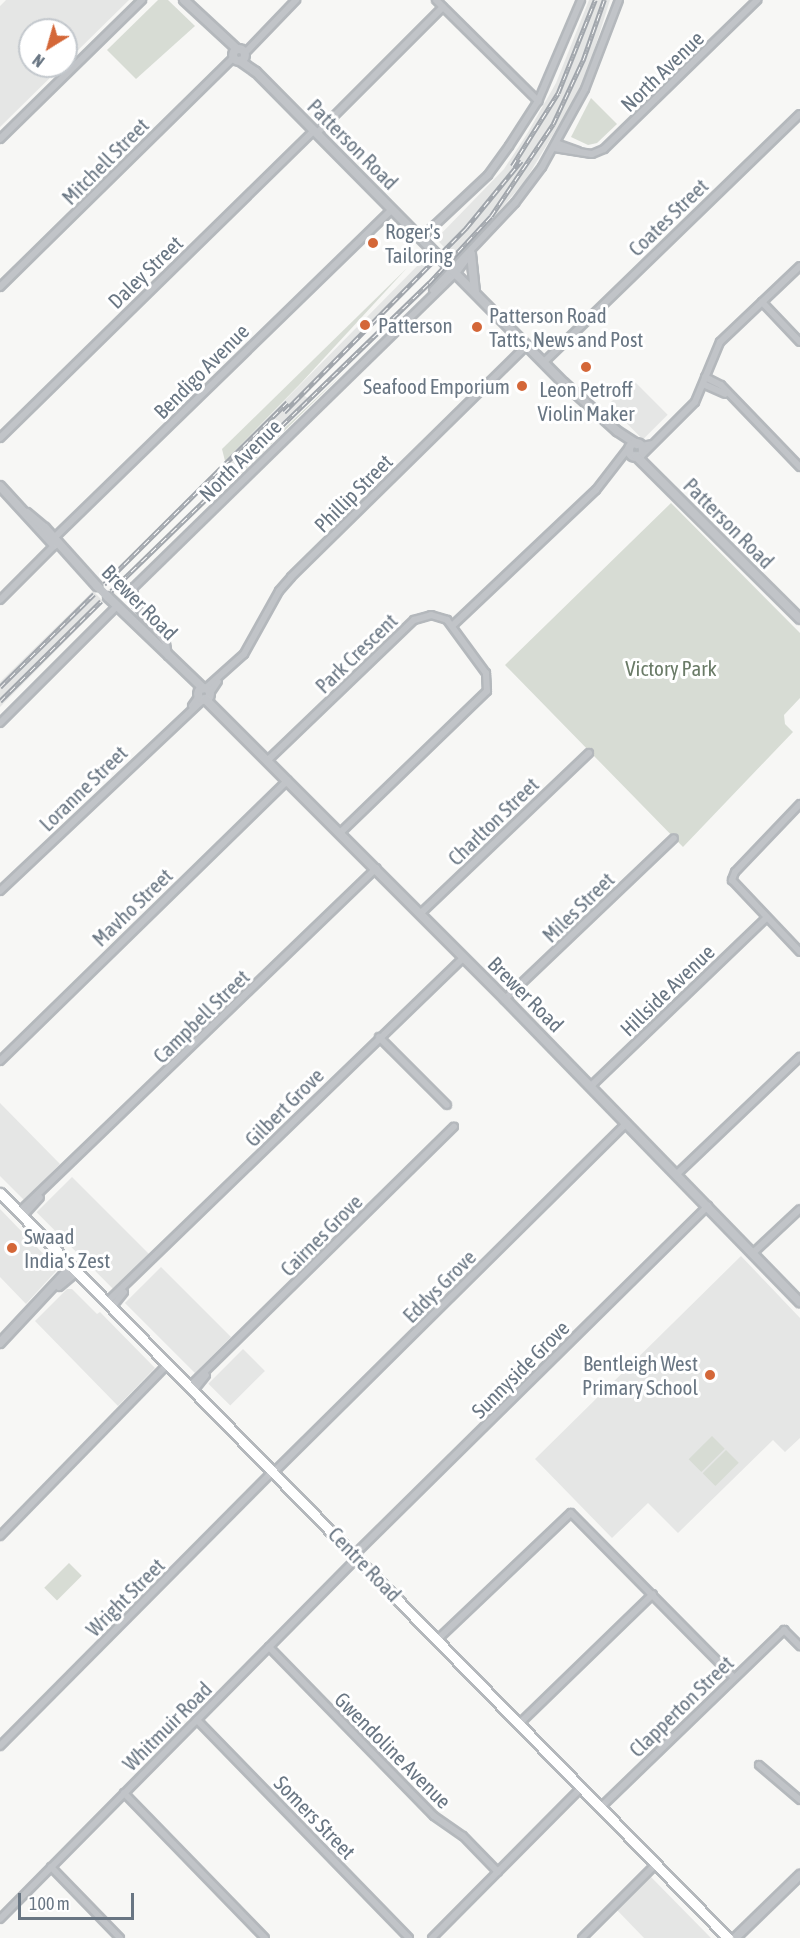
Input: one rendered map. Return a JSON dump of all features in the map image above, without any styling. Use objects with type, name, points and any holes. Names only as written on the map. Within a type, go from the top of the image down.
[{"type":"main road","name":"Centre Road","points":[[0,1193],[728,1938]]},
{"type":"street","points":[[0,140],[142,0]]},
{"type":"street","name":"Patterson Road","points":[[184,0],[542,360],[640,450],[658,477],[800,619]]},
{"type":"street","name":"Mitchell Street","points":[[0,287],[296,0]]},
{"type":"street","points":[[436,0],[538,100]]},
{"type":"street","points":[[423,240],[493,168],[538,100],[580,0]]},
{"type":"street","points":[[555,145],[602,52],[619,0]]},
{"type":"street","name":"North Avenue","points":[[168,656],[166,643],[133,601],[134,588],[454,271],[515,203],[555,145],[582,153],[604,149],[757,0]]},
{"type":"street","name":"Daley Street","points":[[0,438],[443,7]]},
{"type":"street","name":"Coates Street","points":[[542,360],[800,114]]},
{"type":"street","name":"Bendigo Avenue","points":[[0,600],[54,542],[390,207]]},
{"type":"street","points":[[472,252],[475,292]]},
{"type":"street","points":[[341,832],[487,691],[486,673],[454,628],[596,490],[627,449],[640,450],[652,444],[694,402],[720,342],[800,266]]},
{"type":"street","points":[[762,302],[800,342]]},
{"type":"street","name":"Phillip Street","points":[[204,694],[244,654],[282,587],[527,345]]},
{"type":"street","points":[[704,381],[731,397],[800,467]]},
{"type":"street","name":"Patterson Road","points":[[617,431],[627,449]]},
{"type":"street","name":"Brewer Road","points":[[0,486],[591,1086],[800,1302]]},
{"type":"street","points":[[0,723],[117,606]]},
{"type":"street","name":"Park Crescent","points":[[269,759],[414,620],[426,615],[438,616],[454,628]]},
{"type":"street","name":"Loranne Street","points":[[0,891],[204,694]]},
{"type":"street","name":"Charlton Street","points":[[421,913],[589,753]]},
{"type":"street","name":"Mavho Street","points":[[0,1061],[289,779]]},
{"type":"street","points":[[800,804],[732,878],[737,889],[800,952]]},
{"type":"street","name":"Miles Street","points":[[505,999],[674,838]]},
{"type":"street","name":"Campbell Street","points":[[21,1214],[376,868]]},
{"type":"street","name":"Hillside Avenue","points":[[591,1086],[766,918]]},
{"type":"street","name":"Gilbert Grove","points":[[110,1305],[380,1037],[464,957]]},
{"type":"street","points":[[380,1037],[447,1104]]},
{"type":"street","points":[[677,1174],[800,1057]]},
{"type":"street","name":"Eddys Grove","points":[[274,1472],[627,1123]]},
{"type":"street","name":"Cairnes Grove","points":[[192,1388],[454,1127]]},
{"type":"street","name":"Sunnyside Grove","points":[[357,1556],[708,1206]]},
{"type":"street","points":[[753,1253],[800,1209]]},
{"type":"street","points":[[0,1343],[74,1269]]},
{"type":"street","points":[[0,1536],[171,1367]]},
{"type":"street","name":"Wright Street","points":[[0,1746],[274,1472]]},
{"type":"street","points":[[438,1640],[571,1513],[734,1678]]},
{"type":"street","name":"Whitmuir Road","points":[[0,1919],[357,1556]]},
{"type":"street","points":[[520,1723],[653,1594]]},
{"type":"street","name":"Clapperton Street","points":[[601,1807],[784,1630],[800,1646]]},
{"type":"street","name":"Gwendoline Avenue","points":[[269,1647],[439,1821],[463,1836],[498,1872]]},
{"type":"street","name":"Somers Street","points":[[197,1720],[409,1938]]},
{"type":"street","points":[[759,1765],[800,1800]]},
{"type":"street","points":[[432,1938],[582,1787]]},
{"type":"street","points":[[124,1793],[265,1938]]},
{"type":"street","points":[[582,1938],[656,1864]]},
{"type":"street","points":[[51,1867],[120,1938]]},
{"type":"street","points":[[735,1938],[800,1875]]},
{"type":"shaded area","points":[[6,0],[129,0],[78,50],[78,18],[18,18],[18,78],[50,78],[0,127],[0,6]]},
{"type":"shaded area","points":[[589,0],[610,0],[587,73],[571,105],[525,181],[457,260],[436,239],[504,169],[527,134],[556,83]]},
{"type":"shaded area","points":[[426,257],[432,264],[303,395],[308,398],[439,270],[440,277],[236,473],[225,461]]},
{"type":"shaded area","points":[[633,380],[668,415],[643,439],[608,405]]},
{"type":"shaded area","points":[[93,591],[104,602],[0,707],[0,682]]},
{"type":"shaded area","points":[[0,1103],[60,1164],[24,1200],[0,1176]]},
{"type":"shaded area","points":[[72,1177],[150,1255],[114,1290],[37,1212]]},
{"type":"shaded area","points":[[0,1209],[58,1269],[26,1304],[0,1277]]},
{"type":"shaded area","name":"Bentleigh West Primary School","points":[[741,1256],[800,1318],[800,1438],[785,1452],[773,1440],[678,1533],[648,1503],[612,1538],[535,1459]]},
{"type":"shaded area","points":[[161,1267],[231,1337],[195,1373],[125,1303]]},
{"type":"shaded area","points":[[67,1289],[72,1289],[97,1314],[100,1312],[155,1368],[118,1406],[35,1321]]},
{"type":"shaded area","points":[[243,1349],[265,1371],[230,1406],[208,1384]]},
{"type":"shaded area","points":[[649,1875],[711,1938],[644,1938],[615,1908]]},
{"type":"green space","points":[[158,0],[168,0],[195,26],[136,79],[107,50]]},
{"type":"green space","points":[[591,98],[617,124],[597,143],[588,145],[571,137]]},
{"type":"green space","points":[[407,268],[302,382],[225,461],[222,449]]},
{"type":"green space","points":[[343,373],[242,473],[236,473],[290,423]]},
{"type":"green space","name":"Victory Park","points":[[671,503],[800,633],[800,698],[784,715],[785,724],[793,732],[683,847],[505,665]]},
{"type":"green space","points":[[712,1436],[725,1449],[701,1472],[689,1459]]},
{"type":"green space","points":[[726,1450],[739,1463],[715,1486],[703,1473]]},
{"type":"green space","points":[[69,1563],[82,1576],[57,1600],[44,1588]]},
{"type":"railway","points":[[512,166],[558,93],[595,0]]},
{"type":"railway","points":[[111,591],[429,283],[491,216],[553,124],[583,60],[604,0]]},
{"type":"railway","points":[[284,412],[466,228],[521,161]]},
{"type":"railway","points":[[104,584],[287,402]]},
{"type":"railway","points":[[0,687],[94,594]]},
{"type":"railway","points":[[0,701],[101,601]]},
{"type":"place","name":"Roger's Tailoring","points":[[373,243]]},
{"type":"place","name":"Patterson","points":[[365,325]]},
{"type":"place","name":"Patterson Road Tatts, News and Post","points":[[477,327]]},
{"type":"place","name":"Leon Petroff Violin Maker","points":[[586,367]]},
{"type":"place","name":"Seafood Emporium","points":[[522,386]]},
{"type":"place","name":"Swaad India's Zest","points":[[12,1248]]},
{"type":"place","name":"Bentleigh West Primary School","points":[[710,1375]]}]
